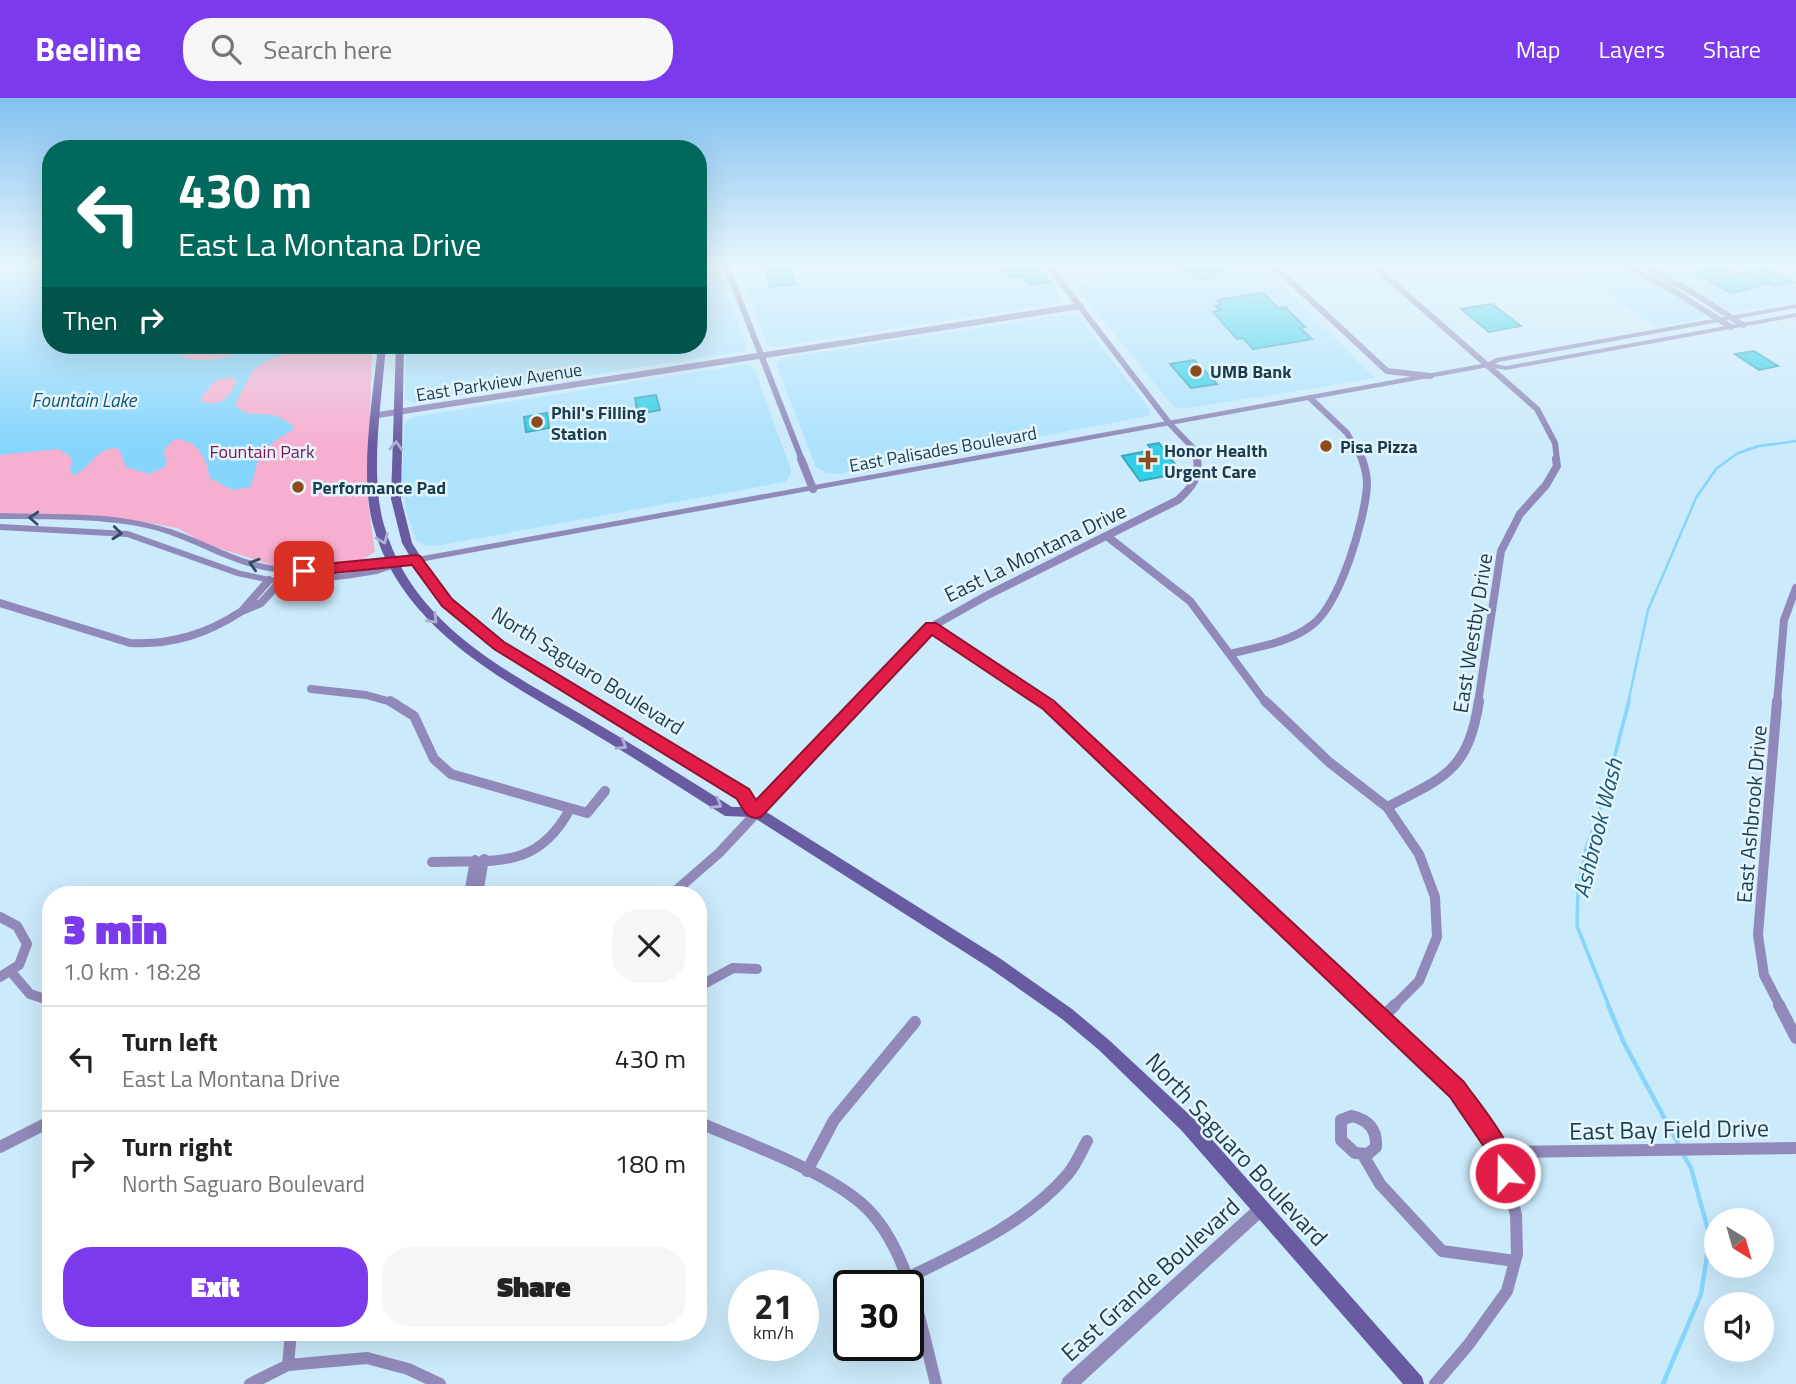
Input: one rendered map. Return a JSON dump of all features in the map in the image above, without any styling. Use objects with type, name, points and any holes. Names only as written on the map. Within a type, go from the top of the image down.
[{"type":"main road","name":"North Saguaro Boulevard","points":[[381,354],[374,502],[381,536],[398,563],[410,592],[448,634],[481,658],[730,811],[755,813]]},
{"type":"main road","name":"North Saguaro Boulevard","points":[[400,354],[396,499],[405,538],[416,560],[447,603],[499,646],[743,794],[755,813],[993,962],[1067,1014],[1104,1045],[1188,1125],[1415,1384]]},
{"type":"street","points":[[750,325],[813,489]]},
{"type":"street","name":"East Parkview Avenue","points":[[378,415],[957,325]]},
{"type":"street","name":"East La Montana Drive","points":[[681,886],[719,853],[931,627],[986,596],[1180,500],[1197,482],[1200,466],[1195,454],[1095,325]]},
{"type":"street","points":[[1338,325],[1387,371],[1431,376]]},
{"type":"street","name":"East Westby Drive","points":[[1387,807],[1445,776],[1467,753],[1475,726],[1502,551],[1520,514],[1546,485],[1557,466],[1555,443],[1543,418],[1489,365],[1443,325]]},
{"type":"street","name":"East Palisades Boulevard","points":[[1489,365],[1496,360],[1691,325]]},
{"type":"street","name":"East Palisades Boulevard","points":[[398,563],[1489,365],[1506,368],[1743,325]]},
{"type":"street","points":[[1381,385],[1387,371]]},
{"type":"street","points":[[1230,654],[1306,630],[1322,617],[1336,593],[1365,498],[1366,473],[1358,450],[1351,440],[1310,398]]},
{"type":"street","points":[[0,516],[146,525],[173,532],[233,558],[274,569],[312,571],[375,562],[398,563]]},
{"type":"street","points":[[0,527],[128,534],[240,575],[280,582],[346,576],[377,571],[398,563]]},
{"type":"street","points":[[1108,537],[1190,601],[1268,706],[1329,762],[1387,807],[1419,854],[1435,897],[1437,937],[1419,981],[1382,1018]]},
{"type":"street","points":[[242,611],[269,580]]},
{"type":"street","points":[[0,603],[130,643],[143,644],[188,638],[219,626],[242,611],[261,603],[280,582]]},
{"type":"street","name":"East Ashbrook Drive","points":[[1796,588],[1784,620],[1758,935],[1764,975],[1796,1038]]},
{"type":"street","points":[[931,627],[1048,705],[1457,1089],[1500,1152],[1516,1215],[1515,1261],[1507,1291],[1469,1345],[1435,1384]]},
{"type":"street","points":[[311,689],[354,691],[404,708],[415,717],[432,758],[452,774],[587,813],[605,791]]},
{"type":"street","points":[[432,862],[480,860],[529,853],[554,836],[570,809]]},
{"type":"street","points":[[471,886],[480,860]]},
{"type":"street","points":[[478,886],[480,860]]},
{"type":"street","points":[[0,917],[17,926],[27,944],[22,960],[12,973],[0,977]]},
{"type":"street","points":[[707,982],[733,968],[757,969]]},
{"type":"street","points":[[12,973],[30,994],[42,998]]},
{"type":"street","points":[[807,1171],[834,1120],[915,1022]]},
{"type":"street","points":[[0,1147],[42,1126]]},
{"type":"street","points":[[707,1126],[835,1184],[863,1204],[888,1238],[903,1270]]},
{"type":"street","points":[[923,1270],[983,1240],[1035,1204],[1071,1171],[1087,1140]]},
{"type":"street","name":"East Bay Field Drive","points":[[1500,1152],[1796,1148]]},
{"type":"street","points":[[1363,1155],[1380,1184],[1442,1251],[1515,1261]]},
{"type":"street","name":"East Grande Boulevard","points":[[1069,1384],[1262,1208]]},
{"type":"street","points":[[924,1340],[936,1384]]},
{"type":"street","points":[[288,1365],[290,1341]]},
{"type":"street","points":[[250,1384],[288,1365],[367,1358],[408,1369],[440,1384]]},
{"type":"shaded area","points":[[707,325],[738,325],[746,346],[743,351],[413,403],[405,399],[406,354],[707,354]]},
{"type":"shaded area","points":[[760,325],[916,325],[774,347],[767,344]]},
{"type":"shaded area","points":[[999,325],[1085,325],[1150,410],[1149,416],[838,474],[826,473],[816,467],[776,364],[782,358]]},
{"type":"shaded area","points":[[1107,325],[1321,325],[1375,378],[1183,409],[1174,407]]},
{"type":"shaded area","points":[[747,364],[754,368],[791,470],[791,475],[785,482],[436,546],[424,545],[416,540],[406,511],[402,480],[404,425],[412,417]]},
{"type":"green space","name":"Fountain Park","points":[[0,325],[42,325],[42,354],[372,354],[368,502],[375,552],[358,562],[300,568],[275,566],[206,544],[177,528],[133,520],[0,513]]},
{"type":"water","name":"Fountain Lake","points":[[0,325],[42,325],[42,354],[180,354],[188,359],[204,360],[233,354],[282,354],[261,364],[252,372],[235,404],[247,413],[277,417],[292,425],[294,429],[268,446],[257,465],[251,487],[232,490],[210,478],[200,451],[183,440],[175,439],[165,448],[165,467],[149,474],[126,467],[119,449],[112,448],[100,453],[74,475],[70,471],[72,458],[59,449],[0,455]],"holes":[[[229,377],[237,380],[220,402],[201,401],[201,397],[215,381]]]},
{"type":"building","points":[[1225,325],[1303,325],[1305,327],[1300,328],[1312,339],[1253,349],[1243,338],[1237,339]]},
{"type":"building","points":[[1480,325],[1521,326],[1489,332]]},
{"type":"building","points":[[1754,351],[1778,366],[1759,370],[1735,354]]},
{"type":"building","name":"UMB Bank","points":[[1194,360],[1217,384],[1191,388],[1170,364]]},
{"type":"building","points":[[656,395],[660,410],[638,414],[635,398]]},
{"type":"building","name":"Phil's Filling Station","points":[[547,413],[549,428],[526,432],[524,417]]},
{"type":"building","name":"Honor Health Urgent Care","points":[[1159,443],[1175,464],[1169,465],[1176,474],[1140,481],[1122,456],[1152,450],[1148,445]]},
{"type":"waterway","name":"Ashbrook Wash","points":[[1628,703],[1648,610],[1696,498],[1716,469],[1738,453],[1759,446],[1796,441]]},
{"type":"waterway","name":"Ashbrook Wash","points":[[1609,1006],[1577,926],[1578,890],[1586,849],[1604,797],[1629,701]]},
{"type":"waterway","name":"Ashbrook Wash","points":[[1608,1005],[1624,1043],[1680,1147]]},
{"type":"waterway","name":"Ashbrook Wash","points":[[1663,1384],[1701,1294],[1710,1237],[1691,1168],[1683,1154]]},
{"type":"place","name":"UMB Bank","points":[[1196,371]]},
{"type":"place","name":"Phil's Filling Station","points":[[537,422]]},
{"type":"place","name":"Pisa Pizza","points":[[1326,446]]},
{"type":"place","name":"Honor Health Urgent Care","points":[[1148,460]]},
{"type":"place","name":"Performance Pad","points":[[298,487]]},
{"type":"route","points":[[304,571],[416,560],[447,603],[499,646],[743,794],[755,813],[911,645],[931,627],[1048,705],[1457,1089],[1500,1152],[1505,1173]]}]
